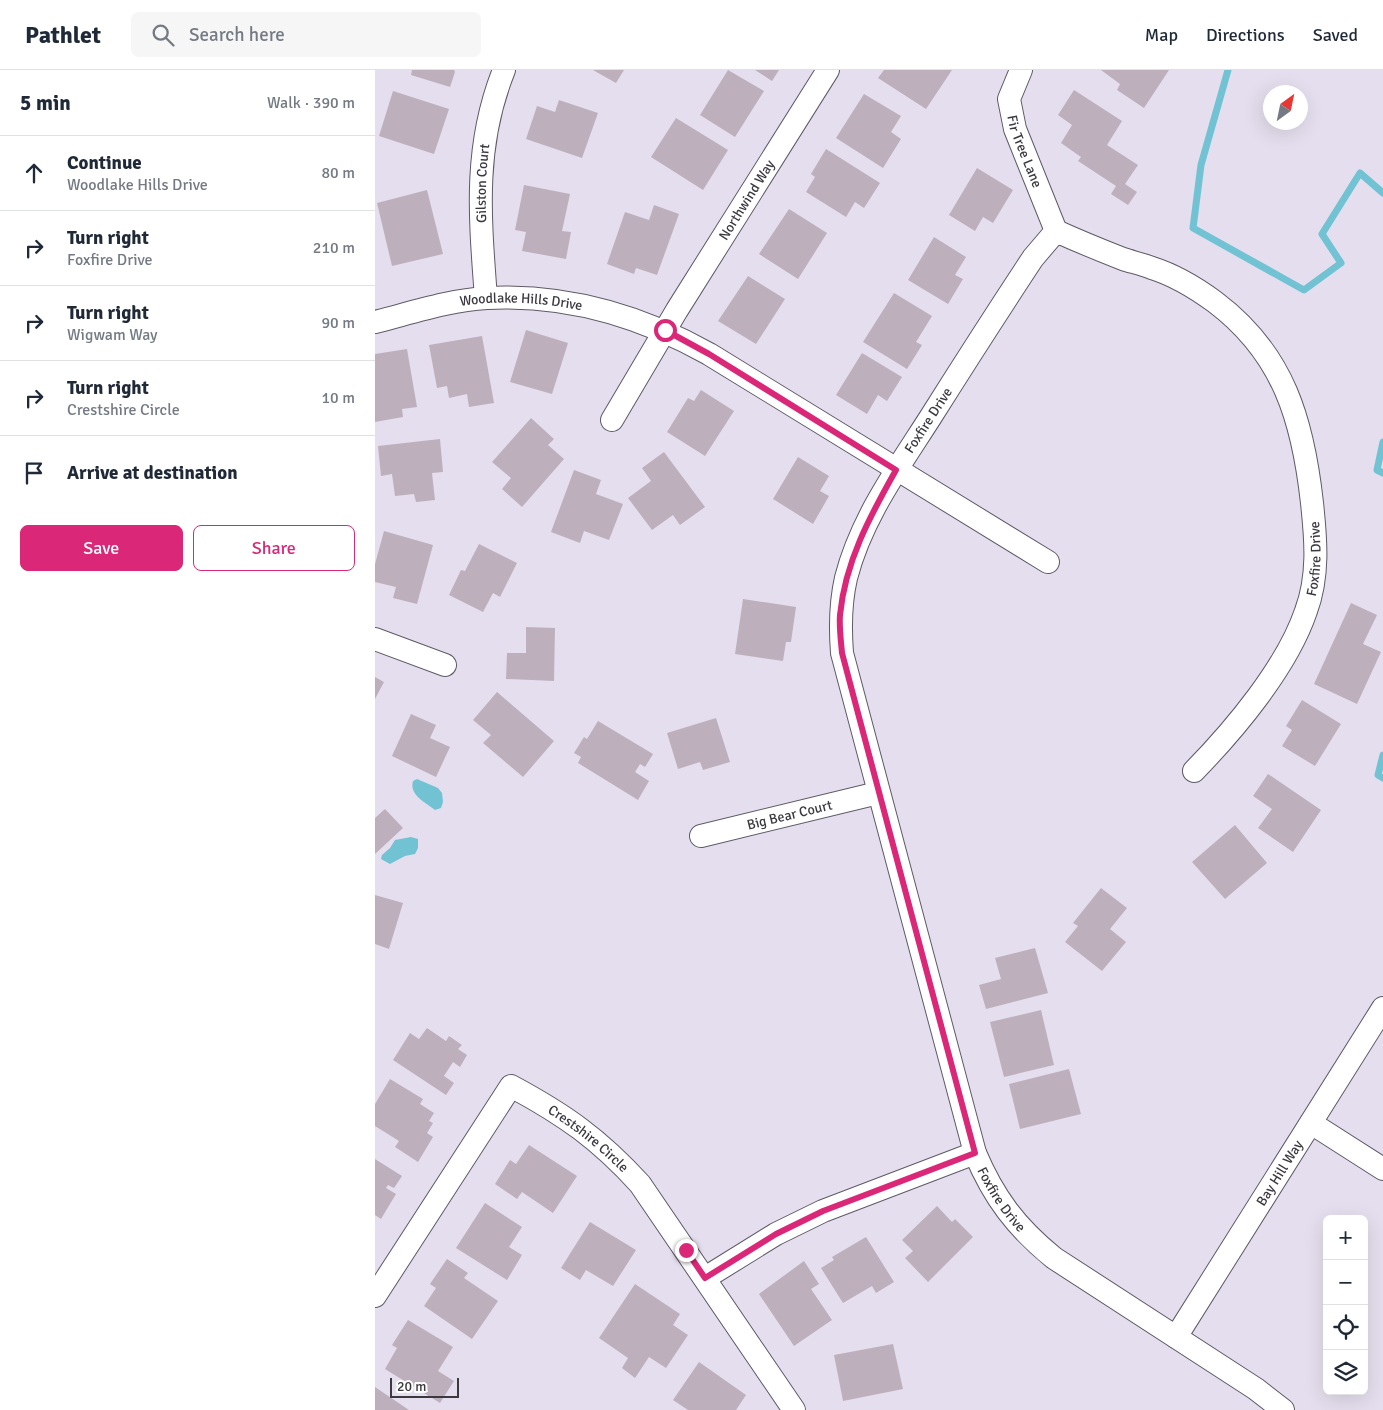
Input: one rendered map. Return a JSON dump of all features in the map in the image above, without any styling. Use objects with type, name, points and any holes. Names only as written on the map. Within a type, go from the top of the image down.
[{"type":"street","name":"Gilston Court","points":[[486,298],[479,197],[481,161],[487,119],[504,70]]},
{"type":"street","name":"Northwind Way","points":[[665,330],[828,70]]},
{"type":"street","name":"Fir Tree Lane","points":[[1021,70],[1009,99],[1015,129],[1056,231]]},
{"type":"street","name":"Foxfire Drive","points":[[1194,771],[1232,732],[1289,649],[1307,610],[1315,574],[1317,541],[1307,462],[1301,432],[1288,393],[1269,360],[1246,331],[1215,302],[1184,282],[1056,231],[1033,258],[896,470],[857,543],[846,578],[839,616],[842,653],[975,1153],[987,1180],[1007,1213],[1031,1239],[1054,1258],[1256,1389],[1283,1410]]},
{"type":"street","name":"Woodlake Hills Drive","points":[[375,322],[419,310],[486,298],[530,299],[575,304],[607,311],[665,330],[709,354],[896,470],[921,482],[1048,562]]},
{"type":"street","points":[[611,420],[665,330]]},
{"type":"street","points":[[375,639],[445,665]]},
{"type":"street","name":"Big Bear Court","points":[[701,836],[878,792]]},
{"type":"street","name":"Bay Hill Way","points":[[1176,1337],[1383,1008]]},
{"type":"street","name":"Crestshire Circle","points":[[375,1296],[511,1086],[552,1108],[584,1130],[614,1156],[640,1184],[794,1410]]},
{"type":"street","points":[[1311,1123],[1383,1168]]},
{"type":"street","points":[[705,1278],[776,1234],[823,1211],[975,1153]]},
{"type":"water","points":[[417,779],[438,788],[442,793],[443,802],[441,808],[435,810],[416,794],[412,786],[413,781]]},
{"type":"water","points":[[411,837],[418,839],[418,848],[415,854],[405,856],[390,864],[381,859],[382,855],[395,840]]},
{"type":"building","points":[[412,70],[454,70],[455,72],[450,87],[411,75]]},
{"type":"building","points":[[593,70],[624,70],[616,83]]},
{"type":"building","points":[[728,70],[764,91],[735,137],[700,115]]},
{"type":"building","points":[[755,70],[779,70],[772,81]]},
{"type":"building","points":[[884,70],[952,70],[926,109],[878,78]]},
{"type":"building","points":[[1101,70],[1169,70],[1144,108],[1117,90],[1120,84]]},
{"type":"building","points":[[1074,90],[1122,121],[1107,145],[1138,165],[1125,184],[1137,192],[1128,205],[1111,194],[1116,186],[1078,161],[1081,157],[1061,143],[1072,125],[1058,115]]},
{"type":"building","points":[[393,91],[449,109],[434,154],[379,136]]},
{"type":"building","points":[[864,94],[901,116],[891,132],[901,139],[883,168],[836,138]]},
{"type":"building","points":[[559,100],[598,113],[582,158],[526,139],[537,106],[555,112]]},
{"type":"building","points":[[676,118],[728,150],[703,190],[651,157]]},
{"type":"building","points":[[826,149],[880,183],[864,208],[855,202],[846,217],[806,192],[815,177],[811,174]]},
{"type":"building","points":[[977,168],[1013,190],[993,223],[983,217],[975,231],[949,215]]},
{"type":"building","points":[[524,185],[570,194],[562,231],[571,232],[566,259],[522,251],[526,232],[515,230]]},
{"type":"building","points":[[427,190],[443,254],[392,266],[377,203]]},
{"type":"building","points":[[654,205],[679,214],[657,275],[636,268],[634,274],[607,264],[625,212],[649,220]]},
{"type":"building","points":[[789,209],[827,233],[798,279],[759,254]]},
{"type":"building","points":[[934,237],[966,257],[955,275],[963,279],[948,304],[908,280]]},
{"type":"building","points":[[748,276],[785,299],[756,344],[718,321]]},
{"type":"building","points":[[894,293],[932,316],[916,342],[922,345],[907,369],[863,342]]},
{"type":"building","points":[[526,330],[568,343],[552,394],[510,382]]},
{"type":"building","points":[[482,336],[494,403],[469,407],[467,394],[449,398],[447,386],[437,388],[429,345]]},
{"type":"building","points":[[407,349],[417,407],[402,409],[403,417],[375,422],[375,354]]},
{"type":"building","points":[[862,353],[902,377],[887,401],[878,395],[867,414],[836,395]]},
{"type":"building","points":[[701,390],[734,411],[705,456],[667,432],[688,398],[694,401]]},
{"type":"building","points":[[531,418],[554,439],[548,445],[564,459],[522,507],[502,489],[511,478],[492,462]]},
{"type":"building","points":[[440,439],[443,472],[432,473],[435,500],[416,502],[414,494],[395,496],[392,474],[381,476],[378,446]]},
{"type":"building","points":[[664,452],[705,507],[680,525],[673,515],[652,530],[628,498],[651,481],[642,468]]},
{"type":"building","points":[[798,457],[829,476],[820,491],[829,496],[813,524],[773,499]]},
{"type":"building","points":[[574,470],[601,480],[596,494],[623,504],[609,540],[584,531],[580,543],[551,532]]},
{"type":"building","points":[[384,531],[433,545],[417,604],[393,598],[396,587],[375,582],[375,564]]},
{"type":"building","points":[[479,544],[517,563],[500,597],[493,593],[483,612],[449,595],[461,570],[465,571]]},
{"type":"building","points":[[743,599],[796,607],[791,642],[786,642],[783,661],[735,654]]},
{"type":"building","points":[[1351,603],[1377,615],[1363,644],[1381,652],[1357,704],[1314,684]]},
{"type":"building","points":[[526,627],[555,628],[554,681],[506,679],[507,653],[526,653]]},
{"type":"building","points":[[375,677],[384,682],[375,699]]},
{"type":"building","points":[[497,692],[554,741],[523,777],[483,743],[491,735],[473,720]]},
{"type":"building","points":[[1302,700],[1341,724],[1315,766],[1282,746],[1292,730],[1286,726]]},
{"type":"building","points":[[411,714],[436,725],[430,738],[450,747],[436,777],[392,756]]},
{"type":"building","points":[[716,718],[730,762],[703,770],[700,762],[678,769],[667,733]]},
{"type":"building","points":[[598,721],[653,754],[645,767],[640,764],[635,772],[649,781],[638,800],[578,763],[581,757],[574,753],[584,737],[587,739]]},
{"type":"building","points":[[1268,774],[1321,810],[1293,852],[1258,828],[1272,809],[1253,796]]},
{"type":"building","points":[[385,809],[403,828],[375,854],[375,818]]},
{"type":"building","points":[[1235,825],[1267,863],[1225,899],[1192,862]]},
{"type":"building","points":[[1101,888],[1127,908],[1110,929],[1126,942],[1102,971],[1065,942],[1078,926],[1073,923]]},
{"type":"building","points":[[375,895],[403,903],[389,949],[375,944]]},
{"type":"building","points":[[1035,948],[1048,993],[986,1009],[979,985],[1001,979],[995,958]]},
{"type":"building","points":[[1041,1010],[1054,1065],[1004,1077],[990,1022]]},
{"type":"building","points":[[427,1028],[446,1041],[449,1036],[462,1045],[458,1049],[467,1055],[460,1067],[453,1062],[444,1076],[454,1083],[446,1095],[393,1060],[410,1033],[419,1039]]},
{"type":"building","points":[[1069,1069],[1081,1114],[1020,1129],[1009,1084]]},
{"type":"building","points":[[390,1079],[423,1099],[420,1104],[434,1113],[429,1121],[433,1123],[427,1133],[433,1137],[418,1162],[395,1147],[399,1141],[375,1126],[375,1104]]},
{"type":"building","points":[[529,1145],[577,1176],[553,1213],[522,1192],[517,1199],[495,1184],[510,1160],[516,1164]]},
{"type":"building","points":[[375,1159],[402,1176],[394,1188],[388,1185],[386,1188],[396,1194],[381,1219],[375,1215]]},
{"type":"building","points":[[485,1203],[522,1227],[509,1247],[522,1255],[507,1280],[456,1248]]},
{"type":"building","points":[[937,1206],[952,1222],[955,1219],[973,1237],[928,1282],[905,1258],[913,1251],[902,1240]]},
{"type":"building","points":[[590,1222],[636,1250],[613,1286],[586,1270],[580,1280],[561,1268]]},
{"type":"building","points":[[866,1237],[894,1282],[876,1293],[872,1286],[843,1303],[821,1268],[834,1260],[832,1257]]},
{"type":"building","points":[[447,1259],[468,1273],[464,1278],[498,1301],[472,1339],[424,1306],[436,1288],[430,1284]]},
{"type":"building","points":[[804,1261],[819,1284],[811,1289],[832,1320],[794,1346],[759,1294]]},
{"type":"building","points":[[635,1284],[680,1314],[673,1325],[688,1335],[666,1368],[649,1357],[635,1378],[622,1368],[628,1358],[599,1338]]},
{"type":"building","points":[[408,1320],[453,1347],[438,1371],[454,1381],[440,1403],[385,1369],[397,1348],[392,1345]]},
{"type":"building","points":[[893,1344],[903,1389],[843,1401],[834,1355]]},
{"type":"building","points":[[699,1362],[746,1395],[736,1410],[688,1410],[673,1400]]},
{"type":"building","points":[[375,1387],[409,1410],[375,1410]]},
{"type":"waterway","points":[[1228,70],[1201,165],[1193,228],[1304,290],[1341,263],[1322,234],[1360,173],[1383,193]]},
{"type":"waterway","points":[[1383,442],[1377,470],[1383,473]]},
{"type":"waterway","points":[[1383,755],[1378,775],[1383,778]]},
{"type":"route","points":[[665,330],[709,354],[896,470],[857,543],[846,578],[839,616],[842,653],[850,690],[975,1153],[823,1211],[776,1234],[705,1278],[686,1250]]}]
